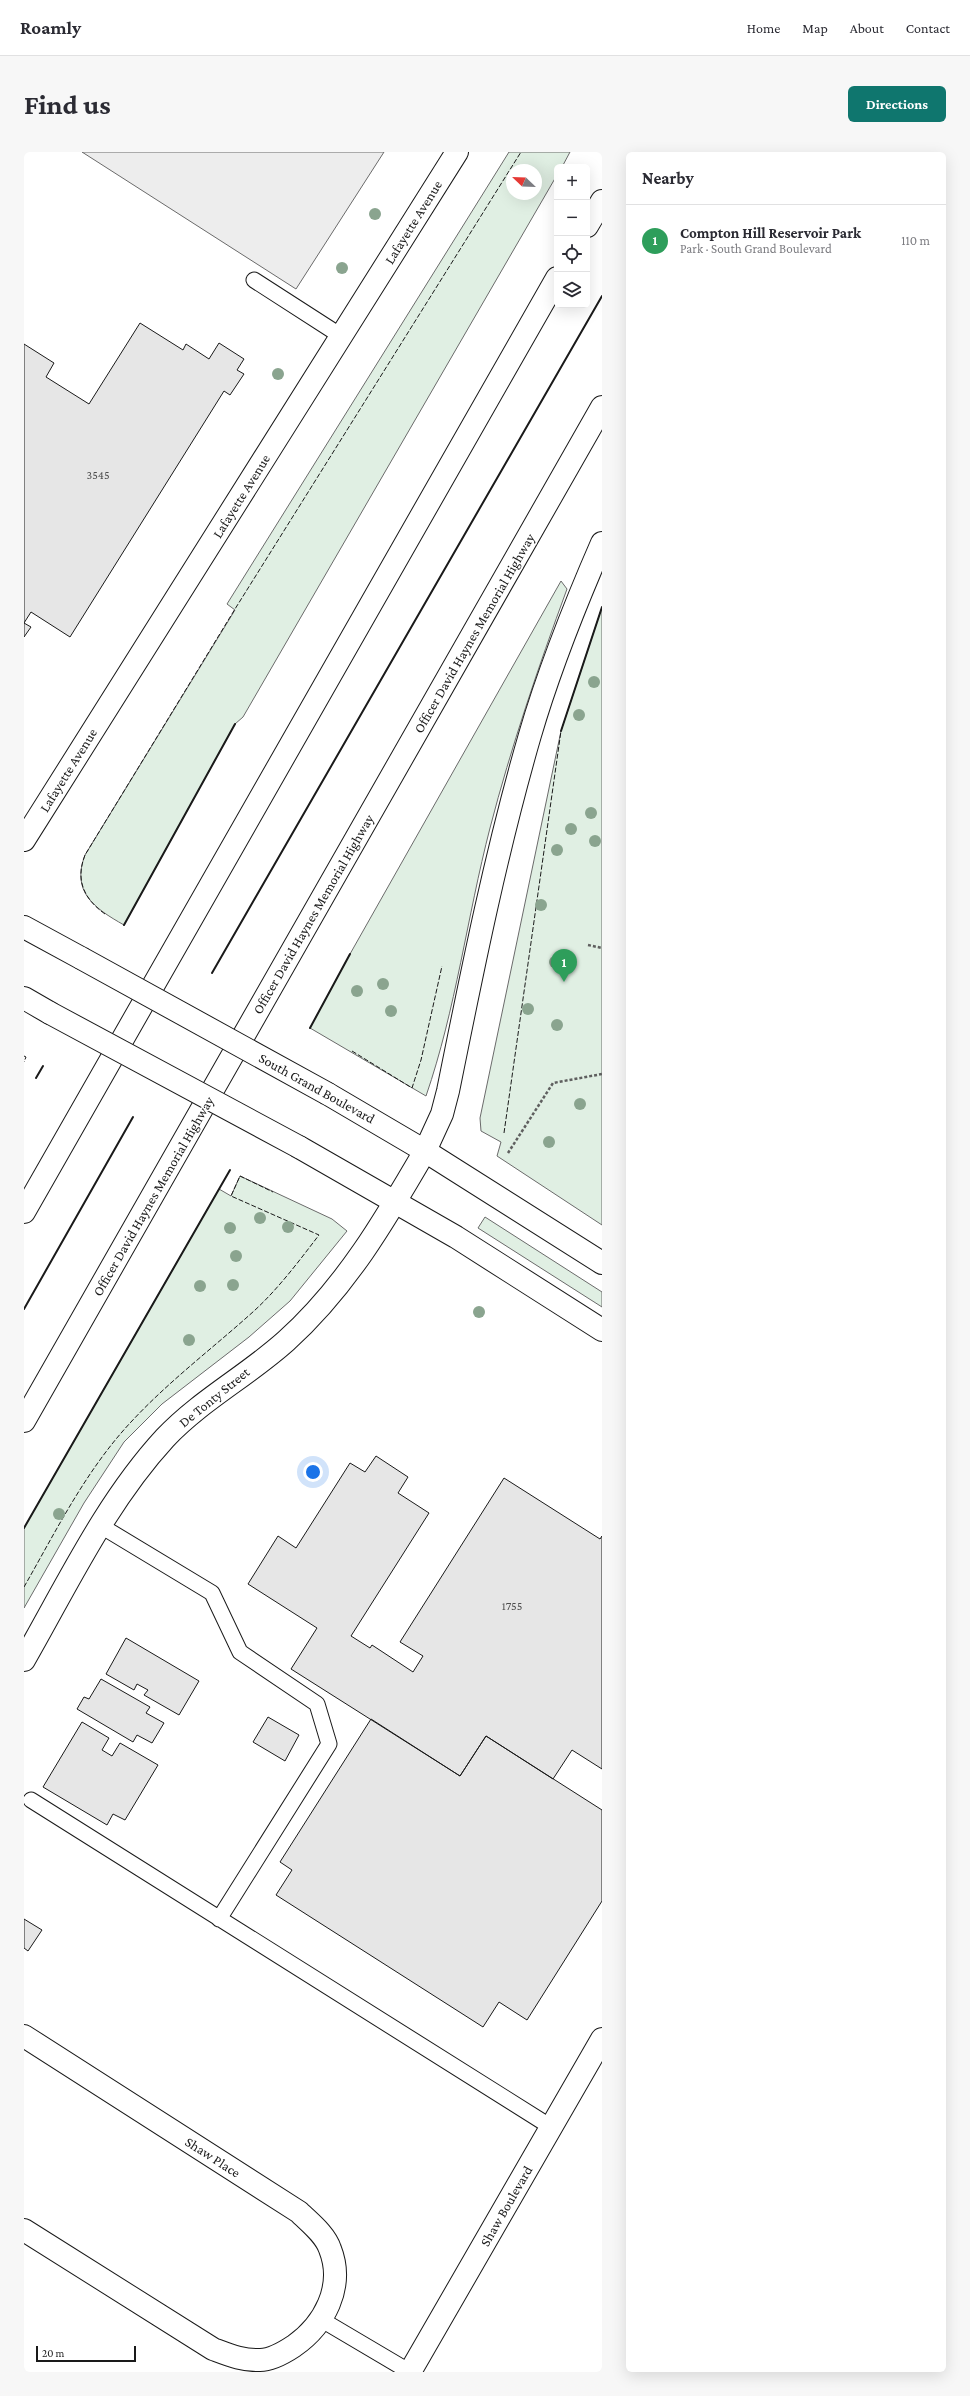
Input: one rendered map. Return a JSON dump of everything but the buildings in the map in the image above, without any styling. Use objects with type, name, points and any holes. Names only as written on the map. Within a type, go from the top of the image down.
[{"type":"main road","name":"Lafayette Avenue","points":[[24,840],[458,152]]},
{"type":"main road","points":[[590,221],[602,201]]},
{"type":"main road","points":[[24,1212],[554,283]]},
{"type":"main road","name":"Officer David Haynes Memorial Highway","points":[[24,1421],[602,407]]},
{"type":"main road","name":"De Tonty Street","points":[[24,1660],[101,1526],[136,1473],[165,1438],[190,1414],[284,1342],[310,1318],[365,1251],[425,1151],[442,1114],[448,1091],[504,830],[530,734],[563,639],[602,543]]},
{"type":"main road","name":"South Grand Boulevard","points":[[24,927],[328,1094],[425,1151],[602,1263]]},
{"type":"main road","points":[[24,998],[396,1201],[456,1237],[602,1330]]},
{"type":"main road","name":"Shaw Place","points":[[24,2036],[299,2212],[309,2221],[330,2248],[334,2272],[332,2297],[322,2320],[305,2338],[285,2352],[261,2360],[236,2358],[213,2349],[24,2230]]},
{"type":"main road","name":"Shaw Boulevard","points":[[410,2372],[602,2039]]},
{"type":"lane","points":[[254,280],[341,336]]},
{"type":"lane","points":[[101,1526],[212,1592],[240,1652],[316,1704],[329,1744],[219,1919]]},
{"type":"lane","points":[[31,1800],[551,2128]]},
{"type":"lane","points":[[322,2320],[410,2372]]},
{"type":"path","points":[[588,945],[602,948]]},
{"type":"path","points":[[508,1153],[553,1083],[602,1074]]},
{"type":"green space","points":[[509,152],[570,152],[564,164],[554,164],[554,180],[243,717],[235,724],[124,925],[103,912],[88,898],[83,889],[81,879],[81,868],[85,855],[235,610],[227,604]]},
{"type":"green space","points":[[561,581],[567,589],[526,708],[498,798],[482,862],[445,1030],[426,1096],[310,1028],[350,954]]},
{"type":"green space","points":[[602,607],[602,1225],[497,1156],[501,1142],[481,1131],[480,1118],[561,731]]},
{"type":"green space","points":[[240,1176],[332,1219],[347,1231],[290,1301],[249,1337],[162,1404],[124,1442],[84,1503],[24,1608],[24,1528],[219,1189],[231,1196]]},
{"type":"green space","points":[[485,1217],[602,1292],[602,1307],[478,1228]]},
{"type":"shaded area","points":[[82,152],[384,152],[296,289]]},
{"type":"fence","points":[[105,914],[92,902],[83,888],[81,873],[85,855],[235,609],[521,152]]},
{"type":"fence","points":[[504,1133],[561,731]]},
{"type":"fence","points":[[352,1051],[412,1088],[421,1060],[442,966]]},
{"type":"fence","points":[[24,1056],[26,1057],[24,1062]]},
{"type":"fence","points":[[24,1587],[60,1523],[86,1481],[115,1441],[131,1422],[160,1393],[239,1325],[272,1293],[319,1235],[231,1196],[240,1176],[273,1192]]},
{"type":"wall","points":[[212,973],[602,296]]},
{"type":"wall","points":[[561,731],[602,607]]},
{"type":"wall","points":[[124,925],[235,724]]},
{"type":"wall","points":[[310,1028],[350,954]]},
{"type":"wall","points":[[36,1078],[43,1066]]},
{"type":"wall","points":[[24,1309],[133,1117]]},
{"type":"wall","points":[[24,1528],[230,1170]]},
{"type":"place","name":"Compton Hill Reservoir Park","points":[[564,982]]}]
